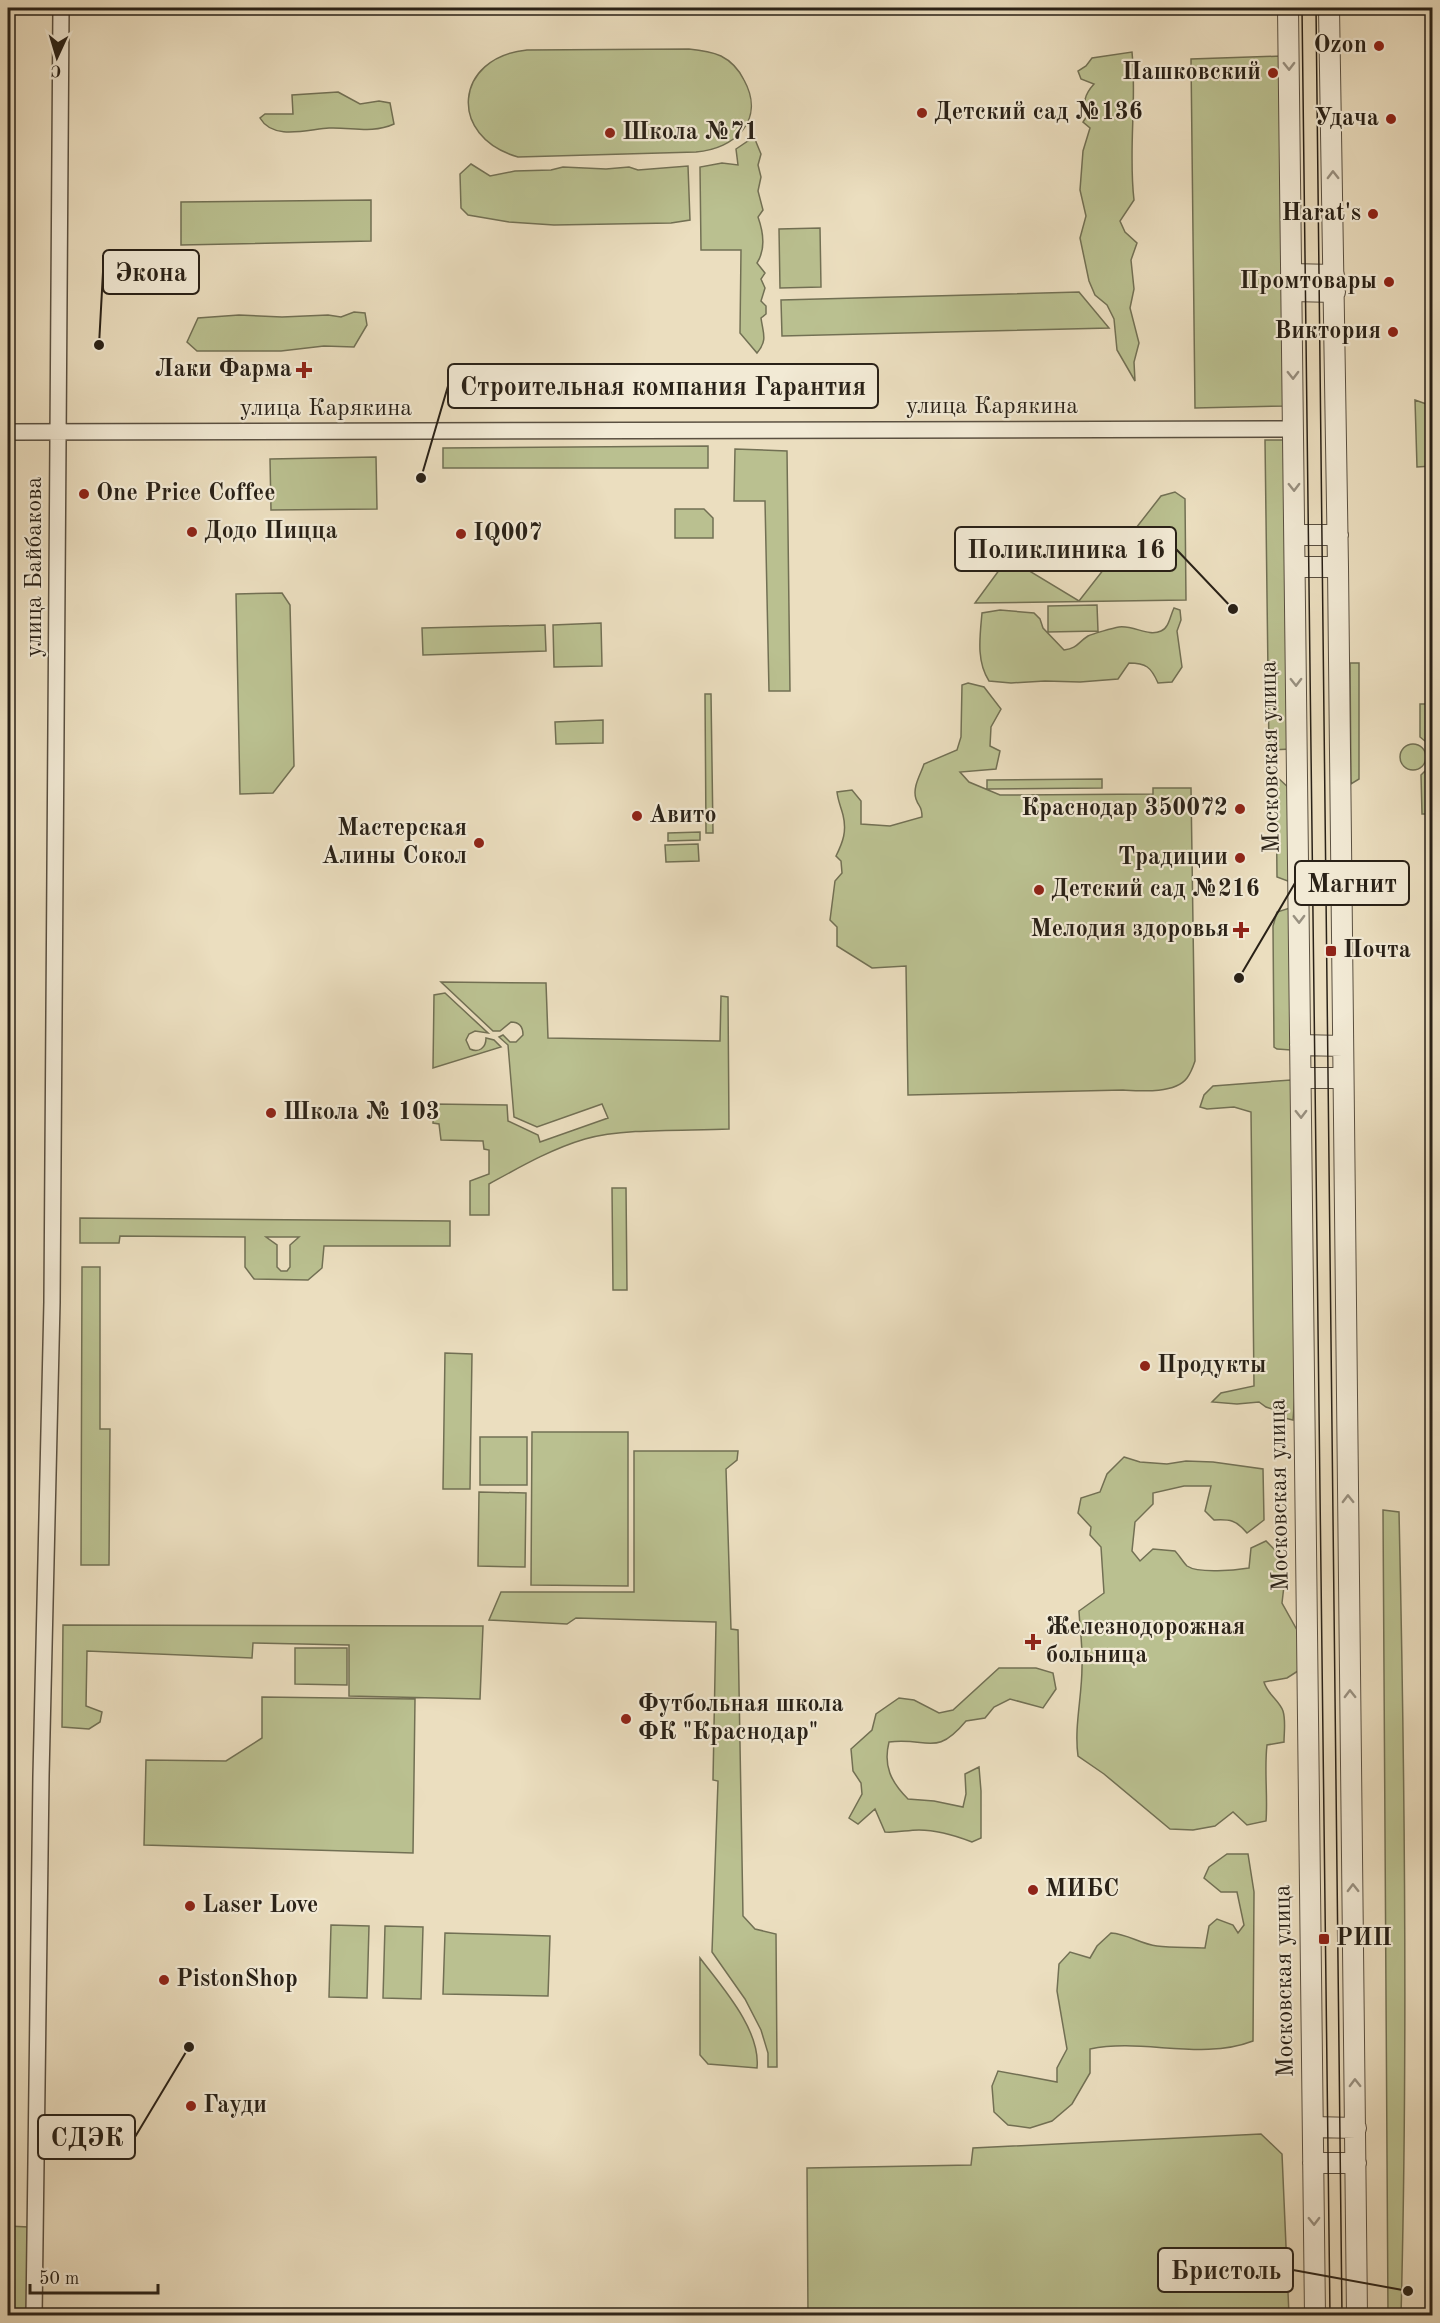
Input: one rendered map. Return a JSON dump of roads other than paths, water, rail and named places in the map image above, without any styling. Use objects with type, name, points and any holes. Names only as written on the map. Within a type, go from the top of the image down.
[{"type":"street","name":"улица Байбакова","points":[[34,2316],[41,1776],[52,1293],[61,8]]},
{"type":"street","name":"Московская улица","points":[[1288,8],[1315,2316]]},
{"type":"street","points":[[1329,8],[1335,284],[1357,2316]]},
{"type":"street","points":[[1292,283],[1335,284]]},
{"type":"street","name":"улица Карякина","points":[[8,432],[1293,429]]},
{"type":"street","points":[[1295,535],[1338,535]]},
{"type":"street","points":[[1295,567],[1338,567]]},
{"type":"street","points":[[1300,1045],[1343,1046]]},
{"type":"street","points":[[1301,1078],[1343,1078]]},
{"type":"street","points":[[1312,2127],[1356,2128]]},
{"type":"street","points":[[1313,2163],[1356,2163]]},
{"type":"tram line","points":[[1302,8],[1330,2316]]},
{"type":"tram line","points":[[1316,8],[1342,2316]]},
{"type":"place","name":"Ozon","points":[[1379,46]]},
{"type":"place","name":"Пашковский","points":[[1273,73]]},
{"type":"place","name":"Детский сад №136","points":[[922,113]]},
{"type":"place","name":"Удача","points":[[1391,119]]},
{"type":"place","name":"Школа №71","points":[[610,133]]},
{"type":"place","name":"Harat's","points":[[1373,214]]},
{"type":"place","name":"Промтовары","points":[[1389,282]]},
{"type":"place","name":"Виктория","points":[[1393,332]]},
{"type":"place","name":"Экона","points":[[99,345]]},
{"type":"place","name":"Лаки Фарма","points":[[304,370]]},
{"type":"place","name":"Строительная компания Гарантия","points":[[421,478]]},
{"type":"place","name":"One Price Coffee","points":[[84,494]]},
{"type":"place","name":"Додо Пицца","points":[[192,532]]},
{"type":"place","name":"IQ007","points":[[461,534]]},
{"type":"place","name":"Поликлиника 16","points":[[1233,609]]},
{"type":"place","name":"Краснодар 350072","points":[[1240,809]]},
{"type":"place","name":"Авито","points":[[637,816]]},
{"type":"place","name":"Мастерская Алины Сокол","points":[[479,843]]},
{"type":"place","name":"Традиции","points":[[1240,858]]},
{"type":"place","name":"Детский сад №216","points":[[1039,890]]},
{"type":"place","name":"Мелодия здоровья","points":[[1241,930]]},
{"type":"place","name":"Почта","points":[[1331,951]]},
{"type":"place","name":"Магнит","points":[[1239,978]]},
{"type":"place","name":"Школа № 103","points":[[271,1113]]},
{"type":"place","name":"Продукты","points":[[1145,1366]]},
{"type":"place","name":"Железнодорожная больница","points":[[1033,1642]]},
{"type":"place","name":"Футбольная школа ФК \"Краснодар\"","points":[[626,1719]]},
{"type":"place","name":"МИБС","points":[[1033,1890]]},
{"type":"place","name":"Laser Love","points":[[190,1906]]},
{"type":"place","name":"РИП","points":[[1324,1939]]},
{"type":"place","name":"PistonShop","points":[[164,1980]]},
{"type":"place","name":"СДЭК","points":[[189,2047]]},
{"type":"place","name":"Гауди","points":[[191,2106]]},
{"type":"place","name":"Бристоль","points":[[1408,2291]]}]
